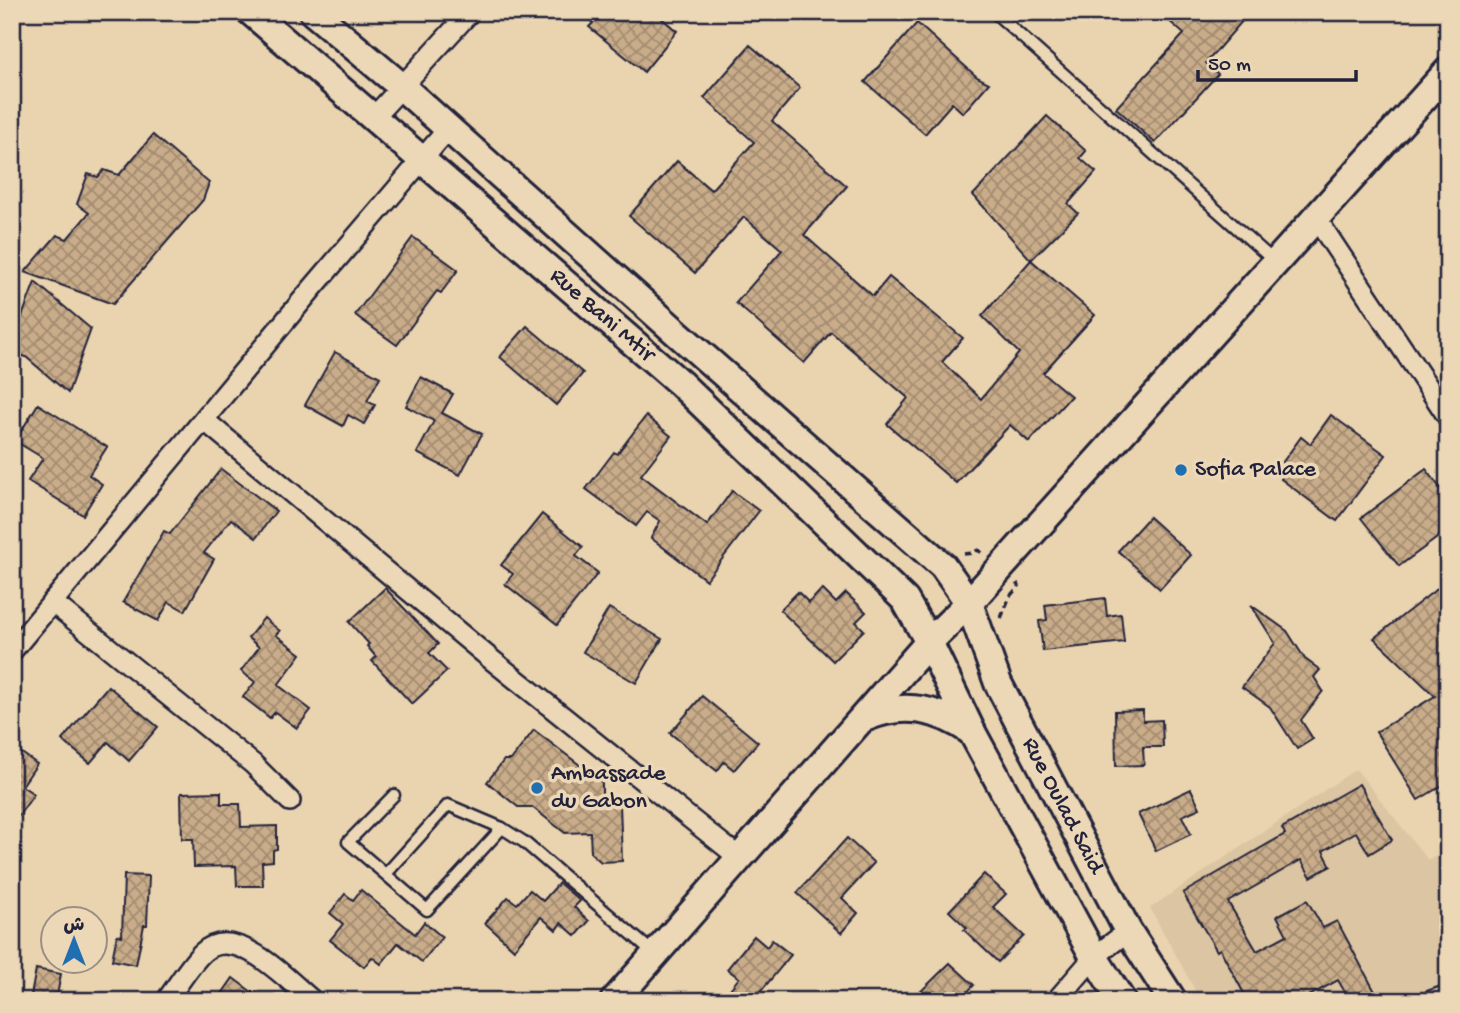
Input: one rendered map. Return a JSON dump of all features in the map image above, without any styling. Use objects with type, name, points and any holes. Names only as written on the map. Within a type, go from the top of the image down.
[{"type":"street","name":"Rue Bani Mtir","points":[[251,12],[690,393],[905,600],[929,642]]},
{"type":"street","name":"Rue Bani Mtir","points":[[313,12],[402,87],[943,566],[969,603]]},
{"type":"street","points":[[374,117],[470,12]]},
{"type":"street","points":[[614,1001],[929,642],[969,603],[1448,71]]},
{"type":"street","points":[[12,651],[448,129]]},
{"type":"street","points":[[1316,218],[1445,405]]},
{"type":"street","points":[[204,420],[492,660],[741,859]]},
{"type":"street","points":[[52,602],[253,764],[290,801]]},
{"type":"street","name":"Rue Oulad Said","points":[[969,603],[998,683],[1129,931],[1173,1001]]},
{"type":"street","name":"Rue Oulad Said","points":[[929,642],[972,732],[1094,957],[1122,1001]]},
{"type":"street","points":[[863,719],[880,711],[919,708],[947,716],[972,732]]},
{"type":"street","points":[[1056,1001],[1094,957],[1129,931]]},
{"type":"street","points":[[166,1001],[202,953],[220,944],[233,944],[246,947],[313,1001]]},
{"type":"street","points":[[1432,1001],[1448,995]]},
{"type":"lane","points":[[995,12],[1276,263]]},
{"type":"lane","points":[[394,795],[348,842],[427,910],[502,828]]},
{"type":"lane","points":[[386,874],[448,805],[502,828],[524,842],[656,954]]},
{"type":"shaded area","points":[[1356,769],[1428,860],[1442,854],[1448,863],[1448,984],[1401,1001],[1201,1001],[1150,908]]},
{"type":"building","points":[[580,12],[654,12],[677,31],[644,72],[589,27],[593,23]]},
{"type":"building","points":[[1159,12],[1250,12],[1206,63],[1218,74],[1155,143],[1116,108],[1184,34]]},
{"type":"building","points":[[917,23],[977,77],[989,83],[963,113],[952,103],[925,134],[865,82]]},
{"type":"building","points":[[750,45],[800,88],[772,121],[847,186],[804,235],[873,296],[889,277],[963,338],[942,362],[981,399],[1019,353],[982,316],[1031,260],[1095,315],[1043,373],[1071,396],[1029,442],[1010,425],[956,483],[887,424],[908,398],[831,332],[804,363],[736,303],[782,250],[744,217],[695,273],[629,216],[677,161],[711,190],[754,142],[704,98]]},
{"type":"building","points":[[1047,116],[1086,151],[1080,158],[1096,172],[1068,204],[1078,213],[1031,260],[973,195]]},
{"type":"building","points":[[153,135],[209,183],[203,200],[113,304],[25,272],[57,235],[67,239],[89,213],[77,204],[88,174],[98,177],[104,170],[119,175]]},
{"type":"building","points":[[413,237],[458,270],[441,293],[437,291],[397,345],[355,315]]},
{"type":"building","points":[[35,282],[91,329],[68,393],[26,357],[12,352],[12,343]]},
{"type":"building","points":[[527,326],[583,373],[556,405],[500,357]]},
{"type":"building","points":[[335,352],[380,377],[367,401],[375,405],[364,424],[348,415],[343,426],[305,405]]},
{"type":"building","points":[[421,377],[453,394],[442,413],[482,434],[460,475],[417,453],[434,421],[406,406]]},
{"type":"building","points":[[38,404],[107,447],[89,475],[102,484],[83,515],[28,481],[43,458],[15,441]]},
{"type":"building","points":[[1331,415],[1386,455],[1337,521],[1281,479],[1289,468],[1282,463],[1301,437],[1310,444]]},
{"type":"building","points":[[646,416],[671,436],[641,475],[707,525],[732,491],[759,511],[706,580],[651,538],[660,521],[647,512],[636,526],[586,489]]},
{"type":"building","points":[[221,469],[276,511],[256,538],[231,519],[204,553],[214,559],[185,611],[169,602],[158,621],[123,602],[164,531],[170,534]]},
{"type":"building","points":[[1426,469],[1448,498],[1448,530],[1399,566],[1361,518]]},
{"type":"building","points":[[542,514],[583,547],[576,556],[598,573],[557,625],[505,584],[513,574],[501,565]]},
{"type":"building","points":[[1149,517],[1191,555],[1160,589],[1118,551]]},
{"type":"building","points":[[1448,580],[1448,782],[1418,800],[1376,732],[1435,696],[1374,638]]},
{"type":"building","points":[[385,588],[438,644],[429,653],[447,671],[412,704],[372,661],[376,657],[367,646],[369,644],[349,622]]},
{"type":"building","points":[[822,589],[836,603],[846,593],[866,612],[856,622],[864,630],[833,661],[780,610],[798,592],[809,603]]},
{"type":"building","points":[[1105,598],[1107,616],[1121,614],[1124,642],[1043,651],[1039,621],[1047,620],[1045,605]]},
{"type":"building","points":[[1251,605],[1287,631],[1305,659],[1320,670],[1314,677],[1323,691],[1301,720],[1313,739],[1297,749],[1270,707],[1242,687],[1275,643]]},
{"type":"building","points":[[609,608],[662,639],[636,683],[583,652]]},
{"type":"building","points":[[264,618],[280,631],[276,635],[301,654],[278,685],[311,710],[297,728],[275,712],[270,718],[243,697],[255,682],[241,671],[259,647],[248,638]]},
{"type":"building","points":[[108,686],[158,727],[129,761],[108,742],[90,763],[62,740]]},
{"type":"building","points":[[702,696],[758,742],[734,770],[724,762],[717,771],[670,733]]},
{"type":"building","points":[[1143,710],[1143,721],[1162,720],[1163,747],[1143,747],[1144,765],[1116,766],[1115,711]]},
{"type":"building","points":[[534,730],[602,782],[602,803],[620,803],[622,861],[601,862],[591,853],[590,832],[565,833],[532,807],[518,807],[487,782],[504,760],[511,760]]},
{"type":"building","points":[[12,746],[37,764],[22,786],[34,794],[12,825]]},
{"type":"building","points":[[1359,784],[1392,840],[1369,854],[1356,832],[1323,851],[1331,866],[1311,877],[1301,860],[1228,902],[1257,951],[1287,935],[1277,916],[1307,900],[1323,928],[1337,921],[1380,1001],[1350,1001],[1338,980],[1300,1001],[1248,1001],[1220,949],[1217,951],[1183,893],[1285,834],[1282,828]]},
{"type":"building","points":[[1191,789],[1200,808],[1182,816],[1191,834],[1156,851],[1138,814]]},
{"type":"building","points":[[221,792],[221,804],[240,804],[241,827],[277,826],[277,849],[273,850],[273,861],[262,862],[263,886],[237,886],[236,866],[194,867],[193,839],[182,839],[181,793]]},
{"type":"building","points":[[847,838],[874,863],[842,898],[858,913],[841,933],[797,893]]},
{"type":"building","points":[[984,874],[1006,894],[993,907],[1024,936],[998,962],[964,930],[967,928],[949,911]]},
{"type":"building","points":[[124,875],[149,876],[147,925],[144,925],[136,965],[112,960],[117,935],[122,936]]},
{"type":"building","points":[[559,883],[580,901],[574,907],[589,921],[576,936],[561,923],[556,930],[541,917],[514,949],[485,923],[508,897],[517,904],[530,890],[543,901]]},
{"type":"building","points":[[361,890],[415,934],[424,922],[442,937],[422,962],[398,943],[381,964],[372,957],[364,967],[330,940],[343,924],[330,913],[345,894],[353,900]]},
{"type":"building","points":[[754,936],[767,947],[772,940],[791,955],[753,1001],[736,1001],[727,993],[739,978],[727,969]]},
{"type":"building","points":[[950,963],[974,985],[959,1001],[911,1001]]},
{"type":"building","points":[[36,969],[38,974],[61,974],[56,1001],[30,1001]]},
{"type":"building","points":[[233,978],[264,1001],[217,1001]]},
{"type":"place","name":"Sofia Palace","points":[[1181,470]]},
{"type":"place","name":"Ambassade du Gabon","points":[[537,788]]}]
